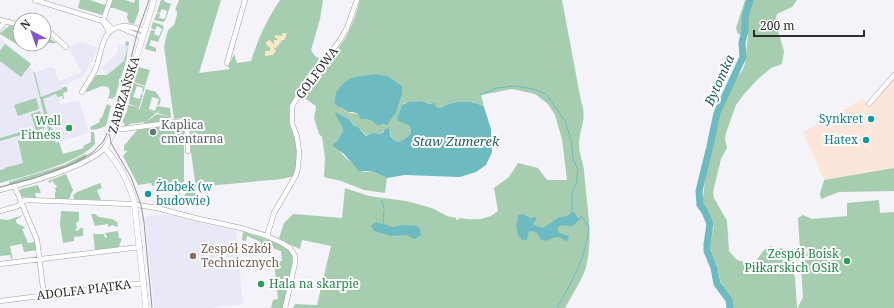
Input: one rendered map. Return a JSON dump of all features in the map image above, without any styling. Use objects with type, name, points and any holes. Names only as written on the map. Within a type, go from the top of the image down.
[{"type":"main road","name":"ZABRZAŃSKA","points":[[105,148],[114,129],[154,0]]},
{"type":"main road","points":[[105,148],[124,173],[132,191],[135,205],[146,308]]},
{"type":"street","points":[[35,0],[103,21],[111,30]]},
{"type":"street","points":[[103,21],[110,0]]},
{"type":"street","points":[[227,63],[245,0]]},
{"type":"street","name":"GOLFOWA","points":[[268,236],[274,213],[296,175],[298,167],[299,152],[297,137],[292,123],[292,106],[303,88],[340,40],[347,28],[357,0]]},
{"type":"street","points":[[0,20],[12,23]]},
{"type":"street","points":[[0,28],[5,21]]},
{"type":"street","points":[[82,92],[95,69],[104,40],[111,30],[124,26],[144,30]]},
{"type":"street","points":[[119,27],[142,37]]},
{"type":"street","points":[[52,34],[66,47]]},
{"type":"street","points":[[869,104],[894,75]]},
{"type":"street","points":[[114,129],[121,130],[185,122],[187,124],[188,151]]},
{"type":"street","name":"ZABRZAŃSKA","points":[[0,190],[68,169],[94,157],[105,148]]},
{"type":"street","points":[[15,186],[37,240],[44,296]]},
{"type":"street","points":[[0,211],[19,206],[24,201],[34,200],[135,205],[158,208],[268,236],[290,248],[295,256],[295,263],[285,308]]},
{"type":"street","points":[[0,264],[140,247]]},
{"type":"street","name":"ADOLFA PIĄTKA","points":[[0,301],[144,283]]},
{"type":"shaded area","points":[[0,38],[12,48],[12,52],[18,52],[30,62],[49,134],[24,163],[0,170]]},
{"type":"shaded area","points":[[82,42],[97,47],[93,60],[85,74],[82,77],[61,86],[62,89],[41,97],[35,73],[49,67],[54,68],[59,81],[81,72],[69,47]]},
{"type":"shaded area","points":[[119,44],[128,46],[124,61],[107,75],[101,67],[116,55]]},
{"type":"shaded area","points":[[894,78],[894,168],[824,180],[803,132],[863,99],[870,105]]},
{"type":"shaded area","points":[[57,94],[60,105],[79,100],[89,133],[56,143],[43,99]]},
{"type":"shaded area","name":"Zespół Szkół Technicznych","points":[[163,214],[236,231],[243,304],[211,308],[154,308],[145,217]]},
{"type":"green space","points":[[80,0],[90,0],[105,5],[108,0],[102,15],[78,8]]},
{"type":"green space","points":[[113,0],[125,0],[134,3],[135,0],[139,0],[139,11],[134,24],[129,23],[127,17],[128,13],[110,7]]},
{"type":"green space","points":[[161,0],[171,4],[165,21],[163,22],[154,20],[157,13],[160,14],[159,18],[165,19],[167,11],[162,9],[160,13],[157,12]]},
{"type":"green space","points":[[179,0],[221,0],[199,73],[230,69],[228,67],[234,54],[237,63],[251,61],[263,29],[280,0],[323,0],[320,19],[311,50],[314,55],[322,61],[300,88],[292,103],[290,111],[289,122],[296,144],[297,153],[294,176],[282,179],[195,187],[195,199],[184,196],[195,181],[191,152],[190,117],[174,119],[164,47],[168,30],[174,25],[177,15],[177,11],[175,10]]},
{"type":"green space","points":[[360,0],[562,0],[584,113],[579,146],[584,170],[589,218],[589,243],[586,267],[580,282],[565,308],[293,308],[295,304],[317,305],[331,246],[302,240],[300,249],[284,242],[279,238],[284,223],[293,214],[342,218],[345,188],[369,196],[406,201],[432,208],[458,220],[459,218],[475,219],[489,217],[498,211],[494,188],[509,177],[518,163],[538,168],[547,180],[567,180],[562,139],[555,115],[548,104],[535,94],[512,89],[481,95],[484,107],[479,104],[468,102],[451,103],[441,108],[437,108],[432,103],[429,104],[422,101],[404,103],[397,118],[400,122],[408,125],[411,133],[408,137],[398,142],[393,139],[390,131],[383,131],[382,134],[373,133],[367,136],[360,129],[354,126],[349,119],[337,113],[343,131],[337,141],[333,144],[334,148],[364,172],[372,171],[387,178],[385,193],[364,190],[341,181],[324,177],[325,158],[322,137],[319,134],[314,118],[316,106],[300,95],[345,39]],"holes":[[[374,74],[402,90],[396,112],[389,120],[378,126],[372,120],[360,119],[358,114],[345,111],[334,103],[336,92],[340,89],[354,81]]]},
{"type":"green space","points":[[745,0],[797,0],[792,7],[777,14],[775,21],[784,51],[782,64],[771,68],[758,79],[736,105],[726,133],[725,139],[727,148],[721,159],[713,192],[714,198],[727,221],[729,251],[737,260],[752,264],[768,247],[771,246],[777,249],[782,248],[795,277],[797,308],[733,308],[733,302],[721,284],[717,265],[711,253],[710,244],[714,226],[708,211],[702,205],[706,173],[719,113],[735,80],[745,64],[748,35],[738,34],[736,28]]},
{"type":"green space","points":[[153,22],[164,27],[158,42],[151,40],[149,45],[156,48],[156,52],[145,49],[151,30],[155,31],[154,34],[159,36],[162,29],[157,26],[155,30],[151,28]]},
{"type":"green space","points":[[10,25],[12,26],[12,41],[0,34]]},
{"type":"green space","points":[[126,41],[129,42],[126,61],[115,97],[113,97],[113,99],[109,98],[107,103],[110,91],[108,87],[102,86],[87,92],[86,91],[96,75],[107,75],[124,61],[128,46],[125,45]]},
{"type":"green space","points":[[5,44],[12,49],[12,52],[15,52],[31,64],[21,77],[0,61],[0,51]]},
{"type":"green space","points":[[139,67],[150,70],[145,86],[134,82]]},
{"type":"green space","points":[[33,71],[35,73],[41,97],[66,86],[68,91],[63,93],[64,99],[62,96],[58,97],[60,102],[56,94],[43,99],[56,143],[59,142],[63,154],[84,148],[83,146],[91,142],[91,132],[94,132],[95,144],[88,151],[65,163],[0,183],[0,170],[23,163],[18,140],[49,134]]},
{"type":"green space","points":[[134,83],[145,87],[142,94],[143,88],[137,86],[133,97],[140,99],[141,94],[143,95],[138,111],[140,108],[156,113],[146,122],[157,114],[171,117],[169,121],[146,125],[144,122],[129,124],[128,127],[125,127],[124,123],[122,122],[128,105],[138,107],[129,104],[130,93]]},
{"type":"green space","points":[[146,89],[156,92],[161,100],[159,105],[157,105],[159,99],[152,97],[149,109],[155,111],[157,106],[170,108],[171,117],[158,113],[159,109],[157,113],[140,108]]},
{"type":"green space","points":[[36,98],[39,109],[18,116],[14,105]]},
{"type":"green space","points":[[107,104],[111,106],[106,126],[91,130],[90,127],[100,122],[99,120],[102,117]]},
{"type":"green space","points":[[40,111],[45,128],[0,141],[0,138],[35,128],[31,114]]},
{"type":"green space","points":[[184,123],[184,183],[180,194],[160,185],[152,186],[151,183],[138,185],[123,156],[127,151],[125,150],[124,152],[124,146],[137,130]]},
{"type":"green space","points":[[93,153],[87,158],[78,163],[41,177],[9,186],[9,182],[64,165],[85,154],[87,157]]},
{"type":"green space","points":[[894,168],[894,191],[839,192],[821,199],[820,194],[824,180]]},
{"type":"green space","points":[[66,174],[73,190],[69,199],[55,199],[55,188],[57,187],[53,181],[49,183],[48,181]]},
{"type":"green space","points":[[100,183],[102,188],[97,190],[101,200],[74,199],[73,195],[77,192]]},
{"type":"green space","points":[[38,185],[41,193],[35,193],[36,198],[21,197],[19,192],[21,189]]},
{"type":"green space","name":"Zespół Boisk Piłkarskich OSiR","points":[[879,200],[880,213],[894,212],[894,308],[798,308],[803,297],[798,218],[803,215],[812,219],[847,216],[847,203]]},
{"type":"green space","points":[[61,211],[79,212],[79,221],[76,223],[77,228],[75,230],[77,231],[83,228],[83,236],[74,237],[74,241],[63,243],[60,225]]},
{"type":"green space","points":[[91,214],[112,219],[117,222],[118,226],[116,227],[113,225],[108,227],[108,224],[95,226]]},
{"type":"green space","points":[[23,215],[16,220],[16,222],[25,228],[22,229],[28,243],[35,242],[37,250],[24,252],[22,244],[10,246],[13,260],[11,257],[11,260],[10,255],[0,256],[0,219],[8,220]]},
{"type":"green space","points":[[118,231],[119,238],[122,239],[119,247],[95,250],[93,233],[104,234],[105,238],[107,237],[105,233]]},
{"type":"green space","points":[[244,232],[281,244],[292,254],[292,264],[283,308],[271,308],[273,300],[278,299],[274,262],[282,261],[281,251],[261,244],[261,242],[247,236],[246,241],[242,240]]},
{"type":"sand","points":[[283,33],[286,33],[286,37],[276,48],[273,47],[276,51],[273,55],[265,56],[265,51],[270,51],[270,48],[266,44],[267,41],[270,40],[274,44],[274,40],[278,40],[275,35],[281,36]]},
{"type":"water","points":[[374,74],[387,76],[402,86],[402,94],[396,113],[388,125],[383,124],[378,126],[371,120],[360,119],[358,114],[348,112],[338,107],[334,103],[336,92],[344,83],[351,78]]},
{"type":"water","name":"Staw Zumerek","points":[[422,101],[429,104],[434,103],[437,108],[457,102],[474,103],[484,107],[491,129],[492,152],[486,165],[476,172],[460,177],[405,175],[387,178],[372,171],[359,171],[344,154],[333,147],[333,144],[337,141],[343,131],[335,112],[349,119],[354,126],[358,127],[366,136],[373,133],[382,134],[386,128],[389,129],[392,138],[399,142],[411,133],[409,126],[398,121],[397,118],[402,105],[408,102]]},
{"type":"water","points":[[574,212],[579,220],[572,226],[562,225],[557,228],[559,233],[569,236],[568,240],[566,241],[559,237],[541,240],[536,233],[532,231],[529,231],[527,240],[522,240],[518,235],[516,224],[518,215],[523,214],[530,218],[536,217],[536,220],[533,223],[534,225],[543,228],[558,218],[567,216]]},
{"type":"water","points":[[376,222],[393,227],[402,225],[417,226],[420,229],[421,235],[415,239],[406,235],[391,236],[374,231],[371,226]]},
{"type":"waterway","name":"Bytomka","points":[[710,146],[717,113],[743,57],[742,43],[745,30],[745,17],[750,0]]},
{"type":"waterway","points":[[480,95],[497,88],[516,86],[533,89],[546,94],[565,121],[571,140],[573,158],[578,170],[576,184],[572,193],[572,212]]},
{"type":"waterway","name":"Bytomka","points":[[709,150],[699,191],[700,205],[710,224],[707,251],[714,268],[717,284],[729,300],[730,308]]},
{"type":"waterway","points":[[383,200],[382,202],[384,208]]},
{"type":"waterway","points":[[383,223],[384,210]]},
{"type":"waterway","points":[[557,308],[573,279],[585,249],[589,227],[581,216],[579,220]]},
{"type":"tram line","points":[[0,187],[35,178],[72,164],[92,153],[103,142],[109,129],[137,34],[149,0]]},
{"type":"tram line","points":[[109,131],[111,143],[131,177],[141,205],[152,308]]},
{"type":"place","name":"Synkret","points":[[871,119]]},
{"type":"place","name":"Well Fitness","points":[[69,128]]},
{"type":"place","name":"Kaplica cmentarna","points":[[153,132]]},
{"type":"place","name":"Hatex","points":[[866,140]]},
{"type":"place","name":"Żłobek (w budowie)","points":[[148,194]]},
{"type":"place","name":"Zespół Szkół Technicznych","points":[[193,256]]},
{"type":"place","name":"Zespół Boisk Piłkarskich OSiR","points":[[847,261]]},
{"type":"place","name":"Hala na skarpie","points":[[261,284]]}]
